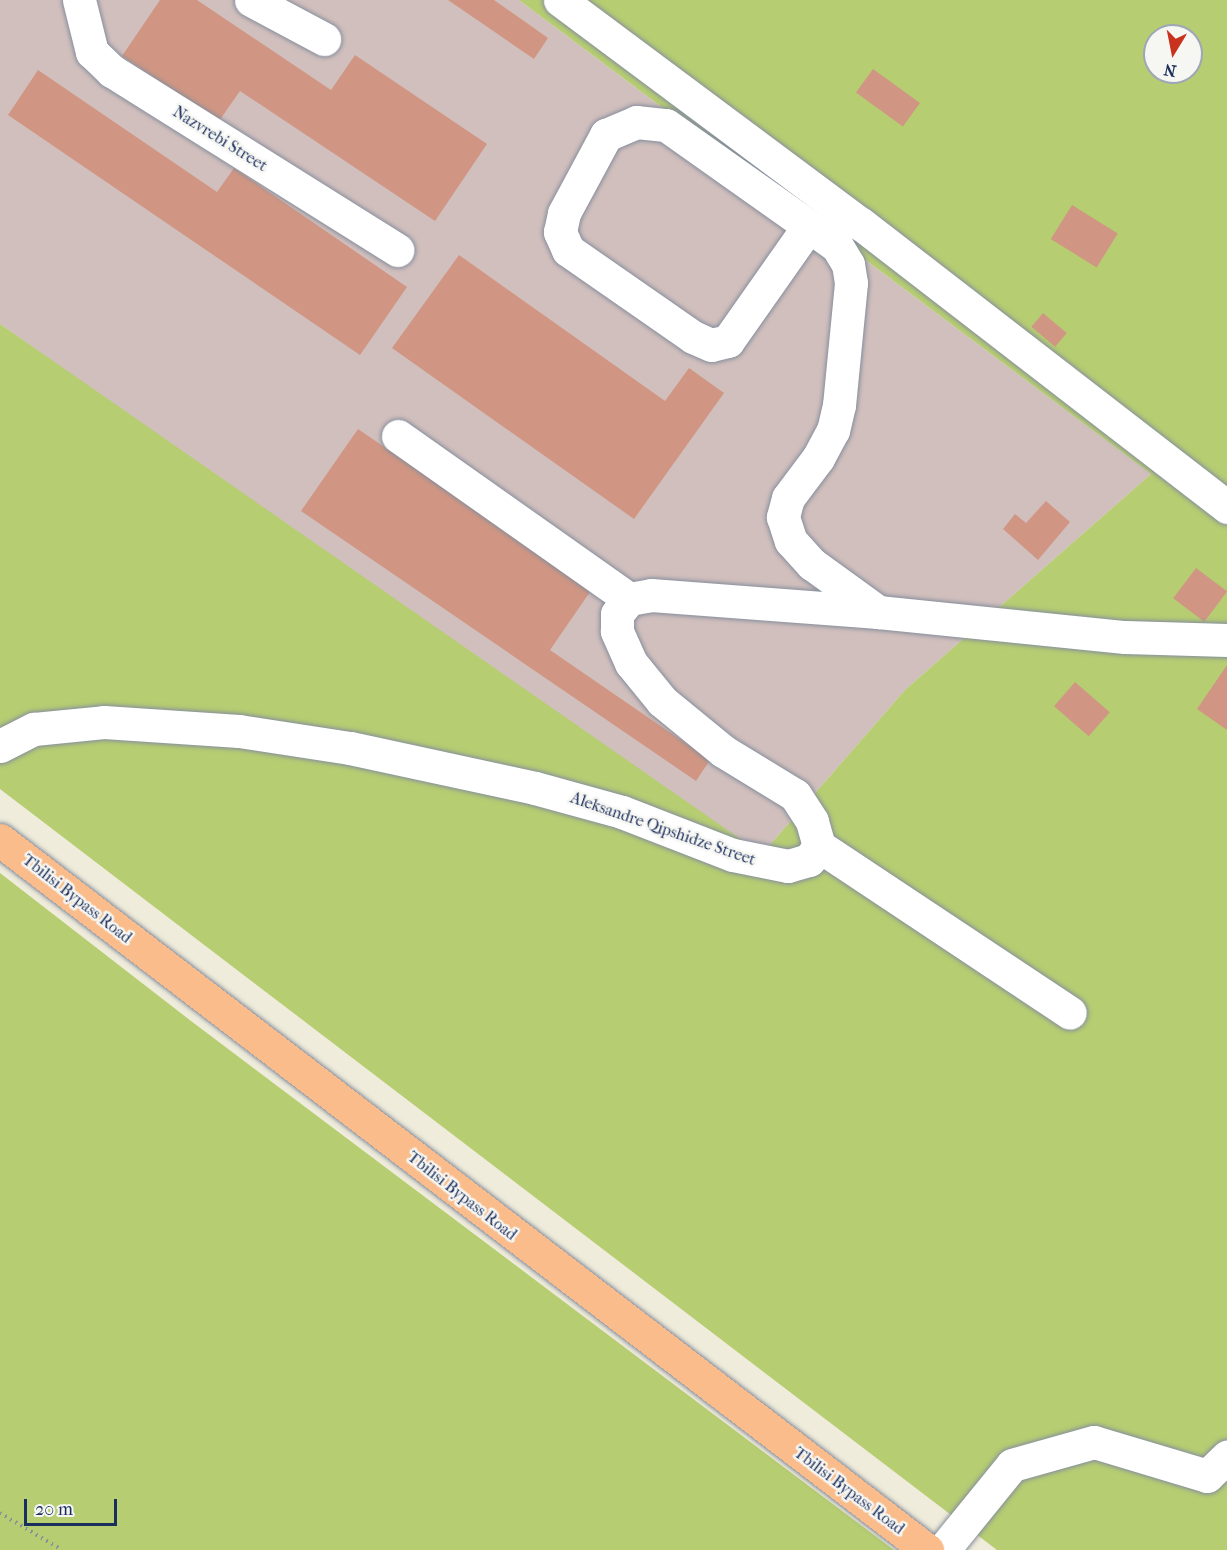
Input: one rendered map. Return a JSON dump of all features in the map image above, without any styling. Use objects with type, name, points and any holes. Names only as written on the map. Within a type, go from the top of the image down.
[{"type":"highway","name":"Tbilisi Bypass Road","points":[[0,840],[927,1550]]},
{"type":"street","name":"Nazvrebi Street","points":[[80,0],[92,52],[112,71],[397,250]]},
{"type":"street","points":[[251,0],[324,39]]},
{"type":"street","points":[[560,0],[861,224],[1227,507]]},
{"type":"street","points":[[808,227],[728,340],[711,345],[693,337],[568,250],[560,232],[564,213],[606,135],[636,122],[666,125],[837,246],[848,264],[851,283],[839,405],[832,430],[818,458],[788,498],[783,517],[791,541],[812,564],[878,612]]},
{"type":"street","points":[[837,246],[861,224]]},
{"type":"street","points":[[398,436],[629,600]]},
{"type":"street","points":[[1070,1013],[819,846],[813,821],[795,795],[723,751],[662,701],[631,663],[617,631],[617,614],[629,600],[651,595],[878,612],[1125,637],[1227,640]]},
{"type":"street","name":"Aleksandre Qipshidze Street","points":[[0,746],[34,729],[104,722],[239,731],[350,748],[536,788],[622,812],[733,855],[770,865],[788,866],[809,860],[819,846]]},
{"type":"street","points":[[943,1550],[1012,1465],[1094,1442],[1207,1476],[1227,1457]]},
{"type":"path","points":[[0,1513],[62,1550]]},
{"type":"shaded area","points":[[0,0],[519,0],[1151,474],[905,690],[762,854],[582,736],[0,324]]},
{"type":"green space","points":[[519,0],[1227,0],[1227,1550],[997,1550],[0,789],[0,324],[762,854],[905,690],[1151,474]]},
{"type":"green space","points":[[0,873],[191,1021],[894,1550],[0,1550]]},
{"type":"building","points":[[160,0],[197,0],[331,90],[355,55],[487,144],[435,221],[240,91],[219,121],[122,56]]},
{"type":"building","points":[[448,0],[494,0],[548,38],[534,59]]},
{"type":"building","points":[[873,69],[920,103],[903,127],[856,92]]},
{"type":"building","points":[[38,70],[217,192],[234,168],[407,287],[360,355],[8,115]]},
{"type":"building","points":[[1072,205],[1118,234],[1097,268],[1051,239]]},
{"type":"building","points":[[459,255],[665,401],[689,368],[724,393],[634,519],[392,348]]},
{"type":"building","points":[[1043,313],[1067,333],[1055,347],[1031,327]]},
{"type":"building","points":[[358,429],[592,589],[550,650],[710,760],[696,781],[301,511]]},
{"type":"building","points":[[1046,501],[1070,522],[1038,560],[1003,529],[1015,514],[1026,523]]},
{"type":"building","points":[[1196,568],[1227,591],[1204,622],[1173,598]]},
{"type":"building","points":[[1227,665],[1227,730],[1197,709]]},
{"type":"building","points":[[1075,682],[1110,712],[1089,736],[1054,706]]}]
